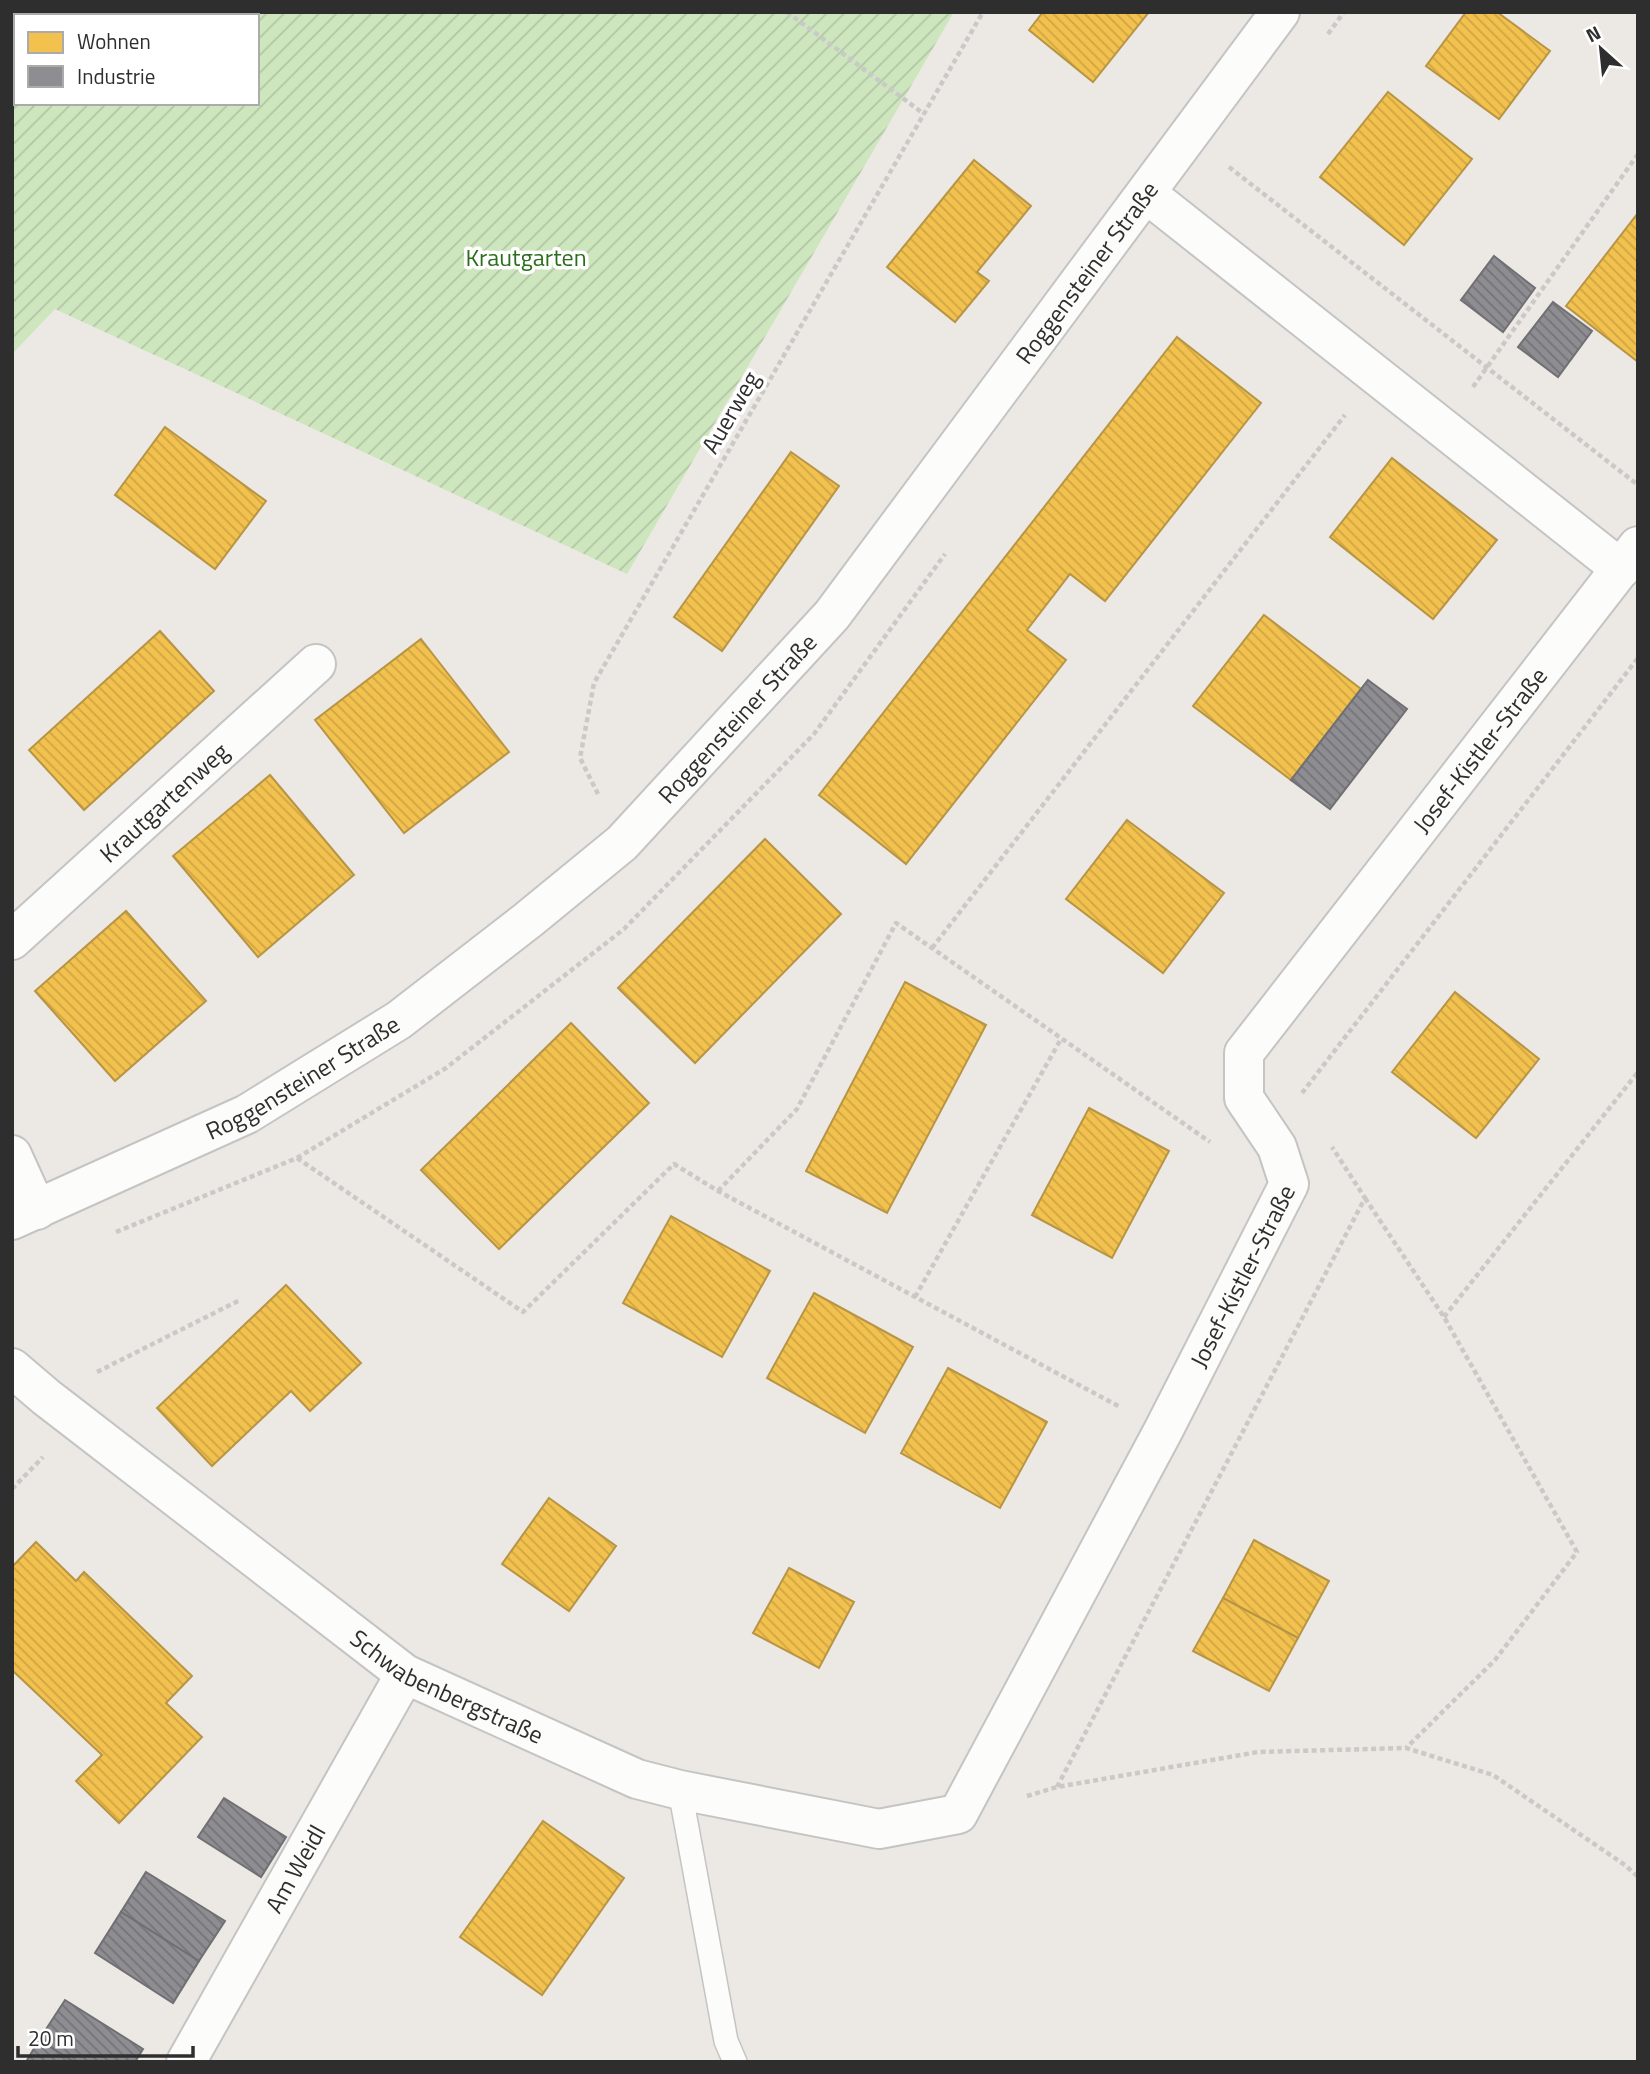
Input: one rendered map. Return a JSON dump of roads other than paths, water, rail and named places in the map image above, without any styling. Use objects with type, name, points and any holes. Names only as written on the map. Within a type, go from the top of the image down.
[{"type":"street","name":"Roggensteiner Straße","points":[[24,1215],[247,1114],[399,1020],[622,843],[832,615],[1280,12]]},
{"type":"street","name":"Josef-Kistler-Straße","points":[[958,1814],[1163,1431],[1289,1184],[1277,1147],[1244,1098],[1244,1053],[1629,557],[1442,427],[1147,194]]},
{"type":"street","name":"Krautgartenweg","points":[[12,940],[316,664]]},
{"type":"street","points":[[12,1155],[24,1215]]},
{"type":"street","name":"Schwabenbergstraße","points":[[12,1368],[405,1674],[637,1779],[680,1790],[879,1829],[958,1814]]},
{"type":"street","name":"Am Weidl","points":[[186,2062],[405,1674]]},
{"type":"lane","points":[[680,1790],[726,2041],[735,2062]]},
{"type":"park label","name":"Krautgarten","points":[[526,257]]}]
